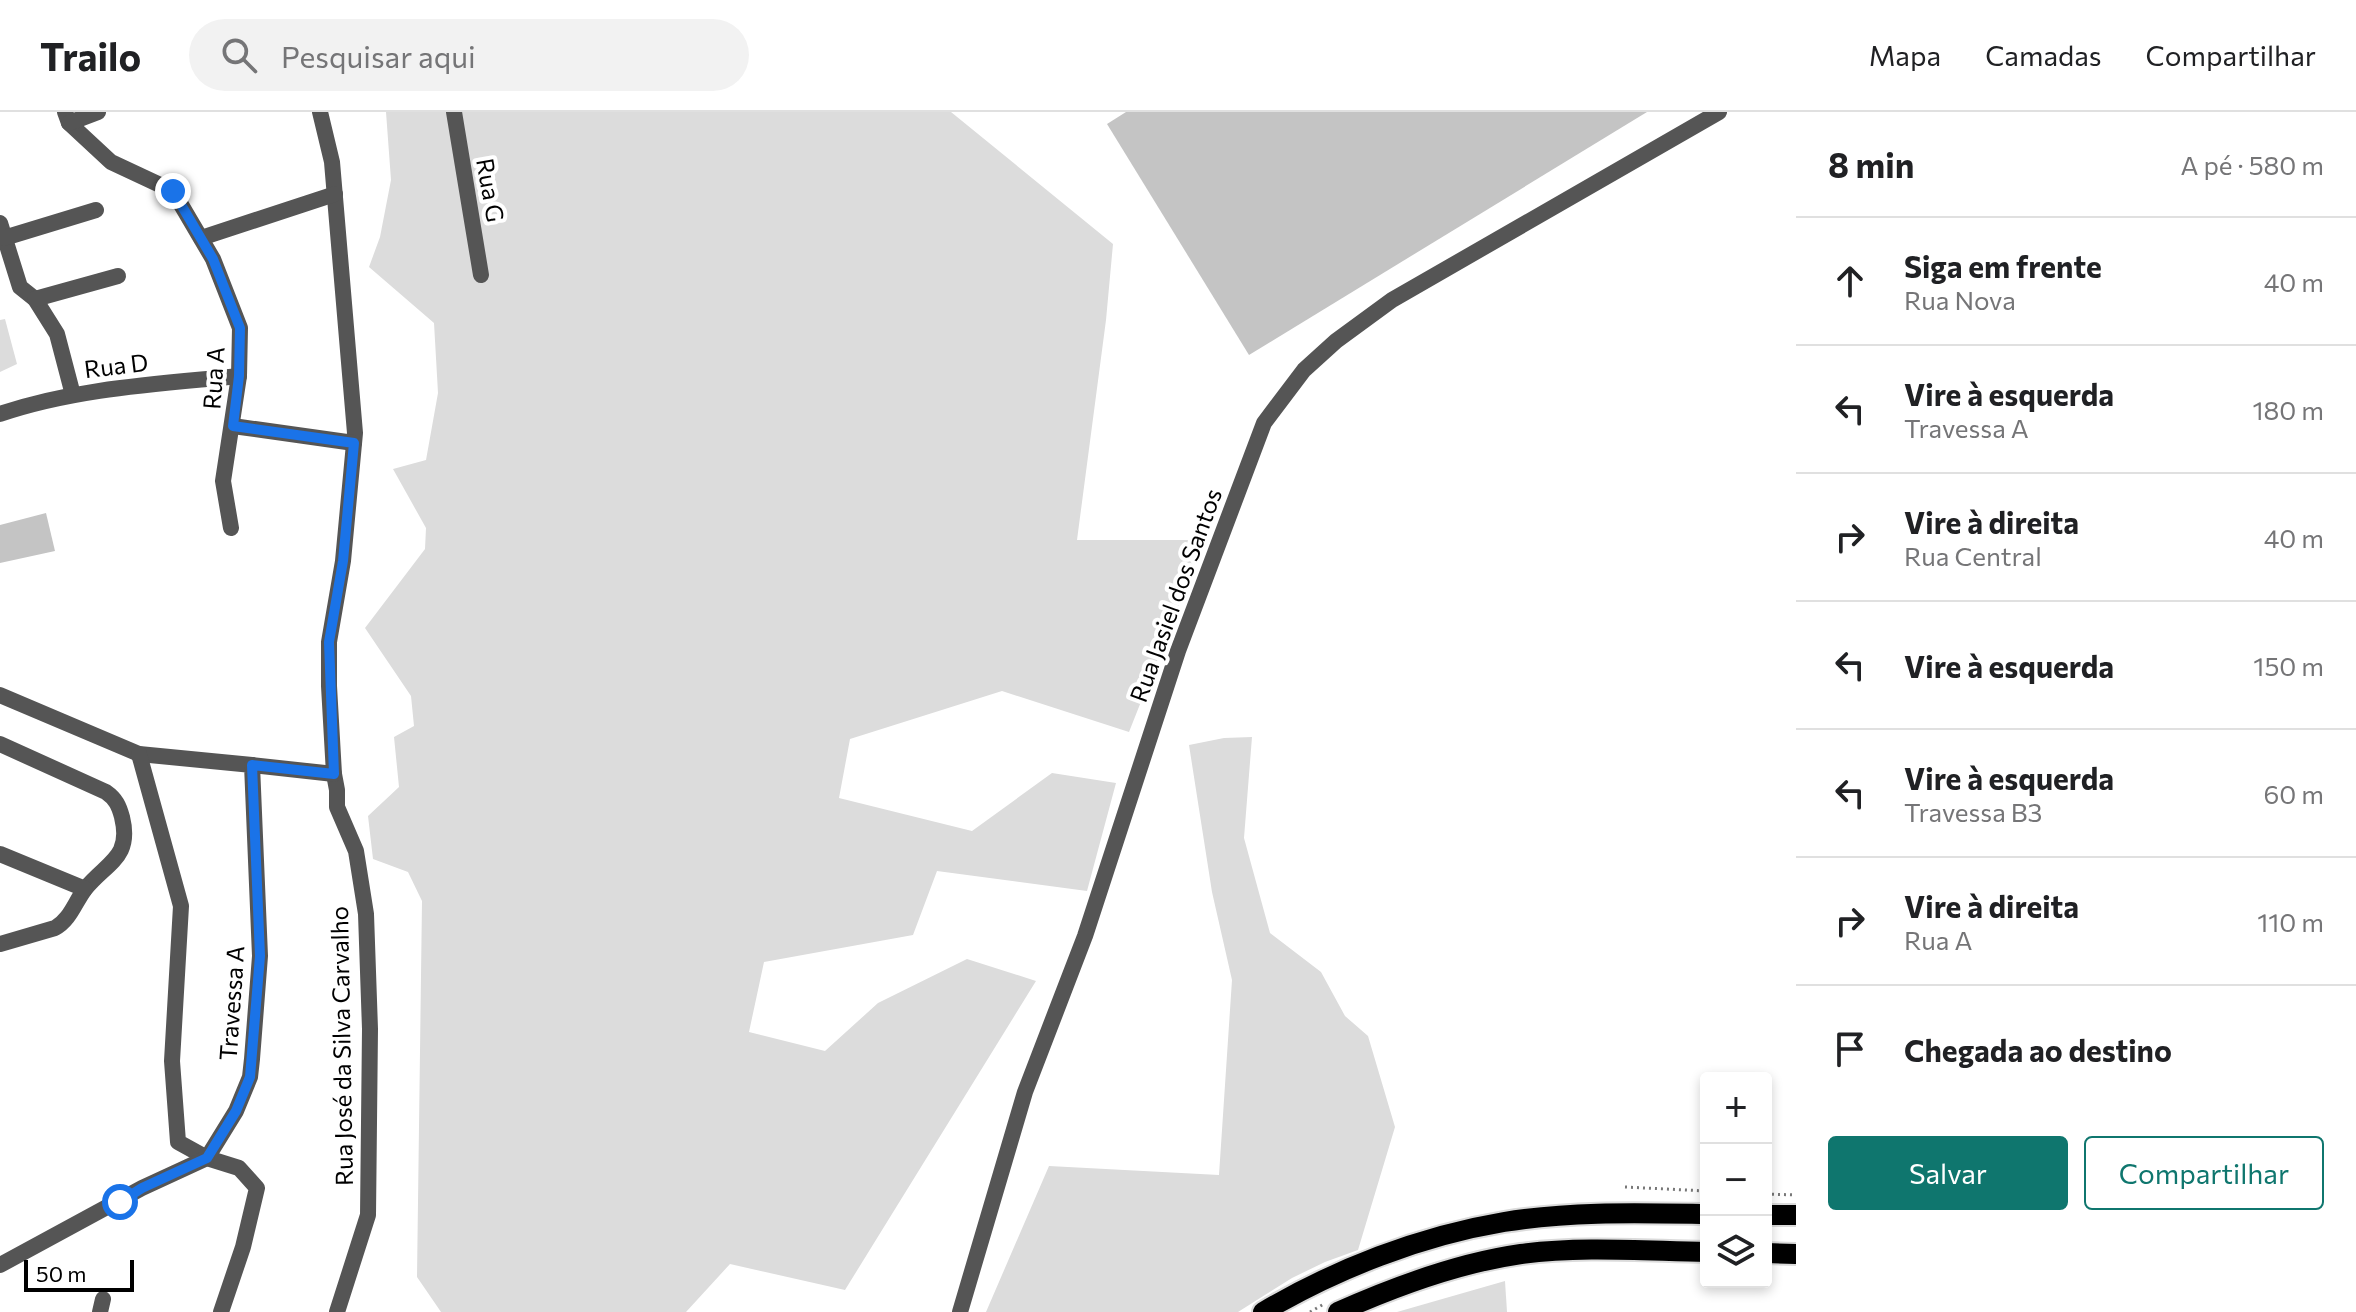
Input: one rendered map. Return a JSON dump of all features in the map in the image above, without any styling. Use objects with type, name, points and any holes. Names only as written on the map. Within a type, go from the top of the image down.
[{"type":"main road","points":[[1263,1312],[1336,1274],[1395,1251],[1475,1228],[1566,1215],[1700,1214]]},
{"type":"main road","points":[[1772,1215],[1796,1215]]},
{"type":"main road","points":[[1338,1312],[1422,1279],[1521,1254],[1572,1251],[1700,1252]]},
{"type":"main road","points":[[1772,1253],[1796,1254]]},
{"type":"street","points":[[67,118],[98,112]]},
{"type":"street","name":"Rua José da Silva Carvalho","points":[[320,112],[332,162],[355,433],[343,561],[329,642],[334,774],[337,807],[356,851],[365,907],[370,1029],[368,1215],[337,1312]]},
{"type":"street","name":"Rua G","points":[[454,112],[481,275]]},
{"type":"street","name":"Rua Jasiel dos Santos","points":[[960,1312],[1025,1092],[1085,936],[1178,651],[1264,423],[1304,370],[1382,306],[1719,112]]},
{"type":"street","name":"Rua A","points":[[67,118],[111,162],[173,191],[213,259],[240,328],[239,376],[223,481],[231,528]]},
{"type":"street","points":[[201,238],[335,194]]},
{"type":"street","points":[[73,395],[57,334],[35,299],[20,287],[2,231],[96,210]]},
{"type":"street","points":[[35,299],[118,276]]},
{"type":"street","name":"Rua D","points":[[0,414],[97,390],[239,376]]},
{"type":"street","points":[[233,426],[354,443]]},
{"type":"street","points":[[0,695],[139,754],[334,774]]},
{"type":"street","points":[[0,744],[114,797],[119,805],[124,830],[123,848],[85,889],[59,926],[0,944]]},
{"type":"street","points":[[139,754],[181,906],[172,1061],[178,1142],[207,1158],[239,1168],[257,1188],[243,1247],[221,1312]]},
{"type":"street","name":"Travessa A","points":[[207,1158],[236,1111],[250,1077],[260,956],[252,765]]},
{"type":"street","points":[[0,854],[85,889]]},
{"type":"street","points":[[0,1265],[142,1188],[207,1158]]},
{"type":"path","points":[[1625,1187],[1700,1191]]},
{"type":"path","points":[[1772,1194],[1796,1195]]},
{"type":"shaded area","points":[[386,112],[951,112],[1113,244],[1077,540],[1205,540],[1129,732],[1002,691],[850,739],[839,798],[972,831],[1052,773],[1116,783],[1087,891],[937,871],[913,935],[764,962],[749,1032],[825,1051],[878,1003],[967,959],[1036,981],[845,1290],[730,1264],[686,1312],[441,1312],[417,1277],[422,901],[408,872],[373,859],[368,816],[399,787],[394,737],[414,726],[411,696],[365,628],[425,549],[426,528],[393,469],[426,460],[438,393],[434,323],[369,267],[380,237],[391,180]]},
{"type":"shaded area","points":[[5,319],[17,364],[0,372],[0,320]]},
{"type":"shaded area","points":[[1252,737],[1244,838],[1270,933],[1321,972],[1345,1016],[1368,1036],[1395,1127],[1358,1250],[1292,1278],[1238,1312],[986,1312],[1049,1166],[1219,1175],[1232,980],[1212,892],[1189,745],[1224,738]]},
{"type":"shaded area","points":[[1505,1281],[1507,1312],[1397,1312]]},
{"type":"building","points":[[1126,112],[1647,112],[1249,355],[1107,124]]},
{"type":"building","points":[[46,513],[55,551],[0,563],[0,525]]},
{"type":"route","points":[[120,1202],[142,1188],[207,1158],[236,1111],[250,1077],[260,956],[252,765],[334,774],[329,642],[340,588],[354,443],[233,426],[239,376],[240,328],[213,259],[173,191]]}]
